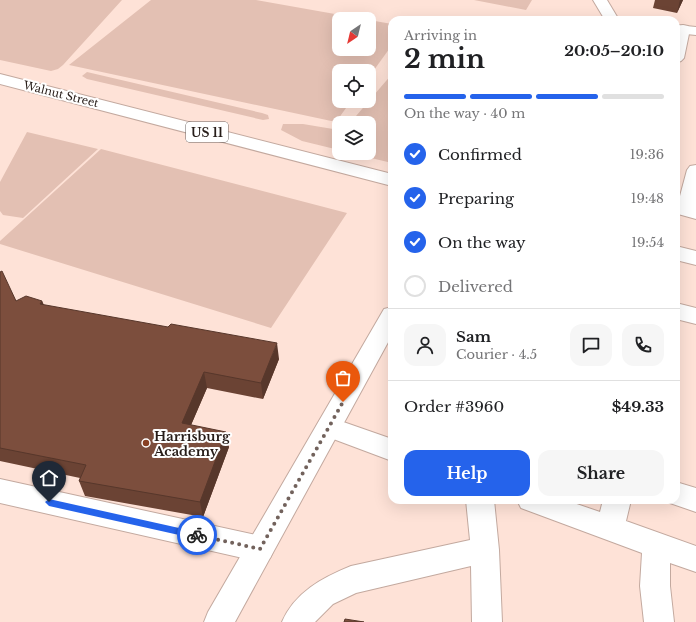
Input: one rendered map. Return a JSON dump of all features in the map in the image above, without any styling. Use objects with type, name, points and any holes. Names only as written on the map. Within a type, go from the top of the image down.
[{"type":"main road","points":[[600,0],[610,16]]},
{"type":"main road","points":[[680,46],[685,30]]},
{"type":"main road","name":"Walnut Street","points":[[0,79],[388,179]]},
{"type":"main road","points":[[696,170],[685,210],[696,213]]},
{"type":"main road","points":[[680,254],[696,258]]},
{"type":"main road","points":[[680,312],[696,316]]},
{"type":"main road","points":[[219,622],[388,322]]},
{"type":"main road","points":[[329,427],[388,449]]},
{"type":"main road","points":[[0,492],[260,549]]},
{"type":"main road","points":[[680,495],[696,500]]},
{"type":"main road","points":[[480,504],[485,550],[487,622]]},
{"type":"main road","points":[[544,504],[696,559]]},
{"type":"main road","points":[[610,528],[616,504]]},
{"type":"main road","points":[[657,545],[655,586],[659,622]]},
{"type":"main road","points":[[297,622],[306,610],[323,594],[351,580],[485,550]]},
{"type":"shaded area","points":[[0,0],[122,0],[63,65],[58,69],[51,71],[0,60]]},
{"type":"shaded area","points":[[151,0],[256,0],[332,13],[332,56],[376,56],[376,21],[388,23],[388,51],[376,67],[376,64],[332,64],[332,108],[346,108],[340,116],[332,116],[332,121],[69,65]]},
{"type":"shaded area","points":[[474,0],[532,0],[526,10]]},
{"type":"shaded area","points":[[87,72],[262,113],[268,115],[269,119],[263,120],[87,79],[82,76]]},
{"type":"shaded area","points":[[388,79],[388,162],[376,159],[376,116],[356,116],[363,108],[376,108],[376,93]]},
{"type":"shaded area","points":[[283,124],[303,124],[332,129],[332,148],[302,141],[281,130]]},
{"type":"shaded area","points":[[27,132],[98,149],[23,218],[3,215],[0,211],[0,182]]},
{"type":"shaded area","points":[[101,149],[347,213],[271,328],[0,244],[0,241]]},
{"type":"building","points":[[2,271],[16,301],[26,296],[42,301],[40,304],[168,327],[171,324],[277,343],[261,383],[204,372],[182,423],[226,432],[200,502],[79,481],[86,465],[0,448],[0,272]]},
{"type":"building","points":[[345,619],[364,622],[344,622]]},
{"type":"way so far","points":[[197,535],[260,549],[343,402]]},
{"type":"place","name":"Harrisburg Academy","points":[[146,443]]},
{"type":"route","points":[[49,502],[92,513],[197,535]]}]
